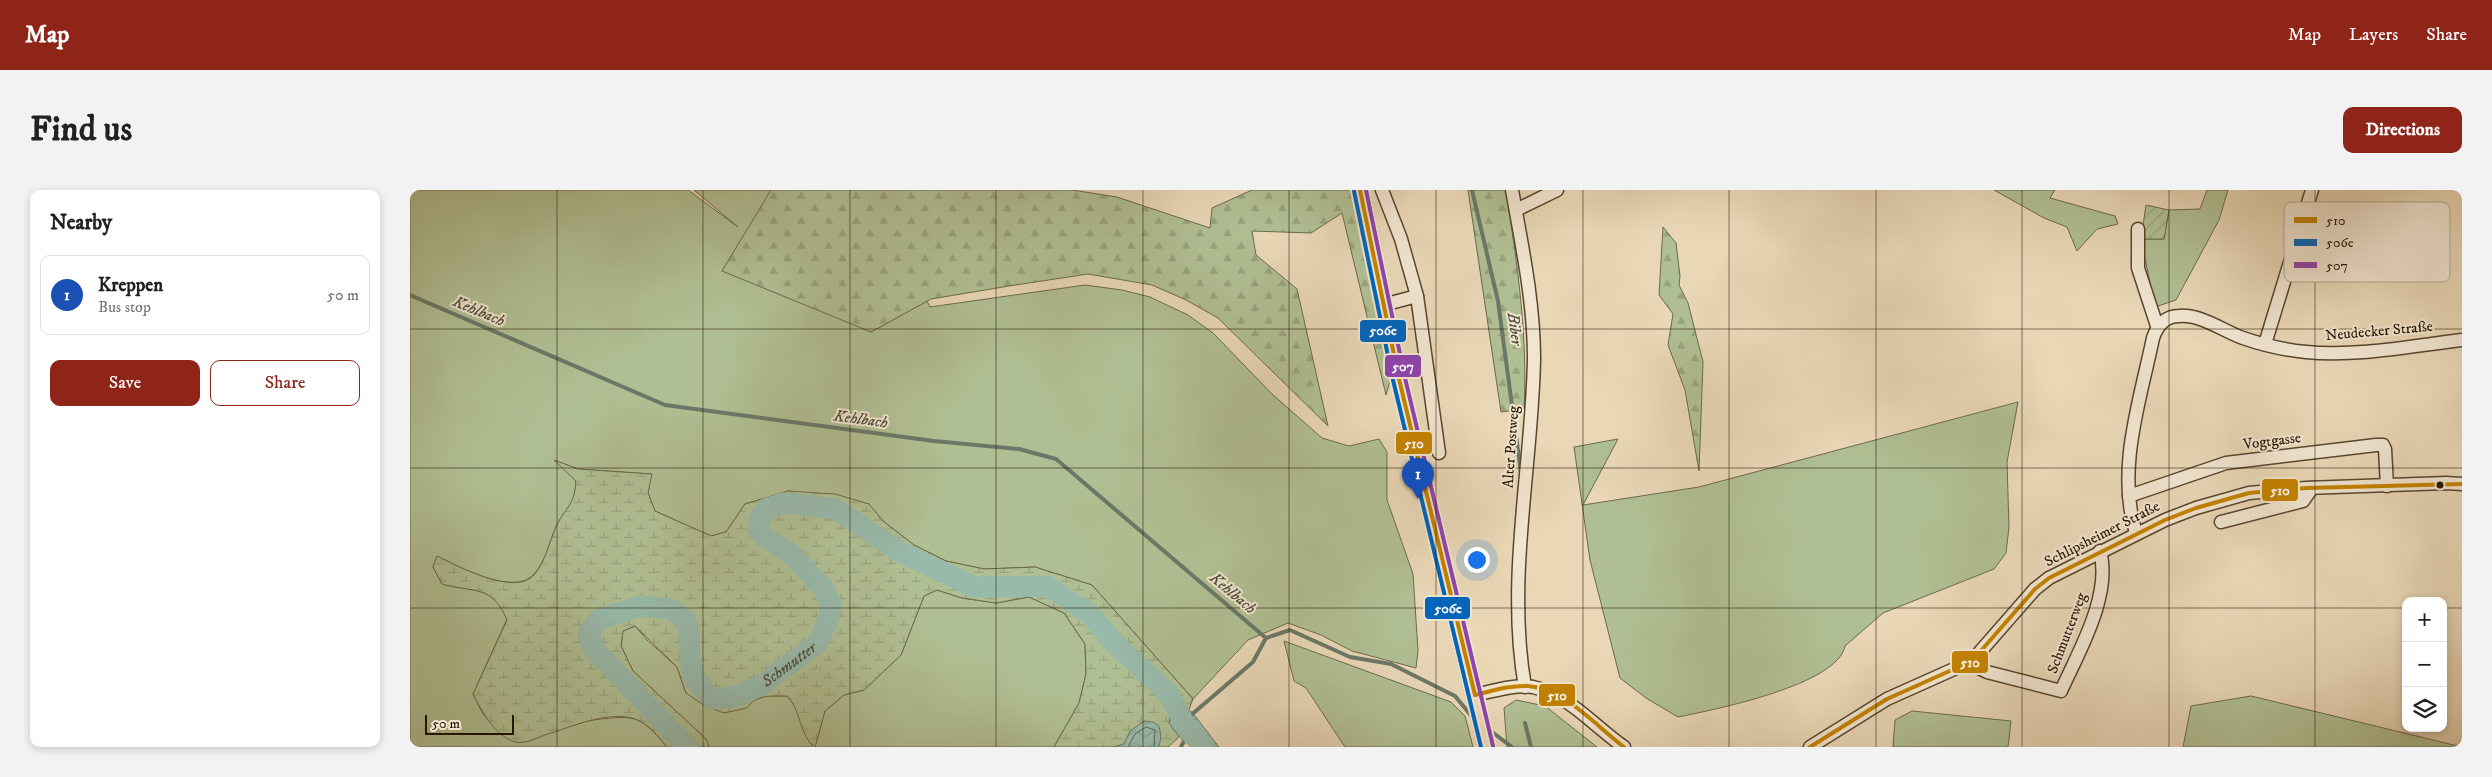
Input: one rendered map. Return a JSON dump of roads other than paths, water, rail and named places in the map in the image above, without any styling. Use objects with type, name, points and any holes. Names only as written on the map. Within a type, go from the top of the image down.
[{"type":"main road","points":[[1360,190],[1383,305],[1487,747]]},
{"type":"street","points":[[1382,190],[1401,239],[1417,296],[1438,454]]},
{"type":"street","name":"Alter Postweg","points":[[1512,190],[1532,312],[1534,359],[1519,576],[1518,645],[1525,687]]},
{"type":"street","points":[[1516,210],[1557,190]]},
{"type":"street","points":[[2308,202],[2312,190]]},
{"type":"street","points":[[2136,533],[2129,509],[2130,450],[2152,338],[2157,326],[2138,268],[2138,229]]},
{"type":"street","points":[[2264,344],[2284,280]]},
{"type":"street","points":[[1383,305],[1417,296]]},
{"type":"street","name":"Neudecker Straße","points":[[2157,326],[2178,315],[2194,316],[2241,338],[2307,352],[2359,351],[2462,340]]},
{"type":"street","name":"Vogtgasse","points":[[2129,496],[2226,463],[2376,445],[2383,445],[2385,449],[2387,486]]},
{"type":"street","name":"Schlipsheimer Straße","points":[[1810,747],[1887,699],[1972,661],[2035,589],[2049,578],[2136,533],[2196,508],[2225,499],[2263,492],[2312,488],[2462,484]]},
{"type":"street","points":[[2222,522],[2303,501],[2312,488]]},
{"type":"street","name":"Schmutterweg","points":[[1972,661],[1979,668],[1988,672],[2062,691],[2097,606],[2104,576],[2100,551]]},
{"type":"street","points":[[1476,699],[1525,687],[1541,690],[1557,697],[1624,747]]},
{"type":"water","points":[[1172,700],[1192,712],[1219,747],[1195,746],[1179,737],[1169,723]]},
{"type":"water","points":[[1144,721],[1153,722],[1159,726],[1161,736],[1159,747],[1113,747],[1124,744],[1130,731]]},
{"type":"waterway","name":"Biber","points":[[1472,190],[1498,301],[1521,473]]},
{"type":"waterway","name":"Kehlbach","points":[[410,295],[665,405],[934,441],[1019,449],[1056,459],[1266,638],[1290,630],[1350,657],[1391,664],[1455,696],[1474,719]]},
{"type":"waterway","name":"Schmutter","points":[[687,747],[594,649],[588,634],[599,619],[640,606],[671,609],[685,619],[689,632],[690,660],[694,678],[712,699],[732,697],[760,686],[817,644],[828,621],[831,604],[823,588],[790,553],[764,537],[758,530],[760,518],[767,508],[783,503],[836,509],[900,552],[974,587],[1047,586],[1090,614],[1114,643],[1168,693],[1188,730],[1204,747]]},
{"type":"waterway","name":"Kehlbach","points":[[1190,716],[1253,662],[1266,638]]},
{"type":"waterway","name":"Biber","points":[[1525,723],[1531,747]]},
{"type":"waterway","name":"Kehlbach","points":[[1488,729],[1512,747]]},
{"type":"waterway","points":[[1181,747],[1185,739]]},
{"type":"place","name":"Kreppen","points":[[1418,499]]}]
